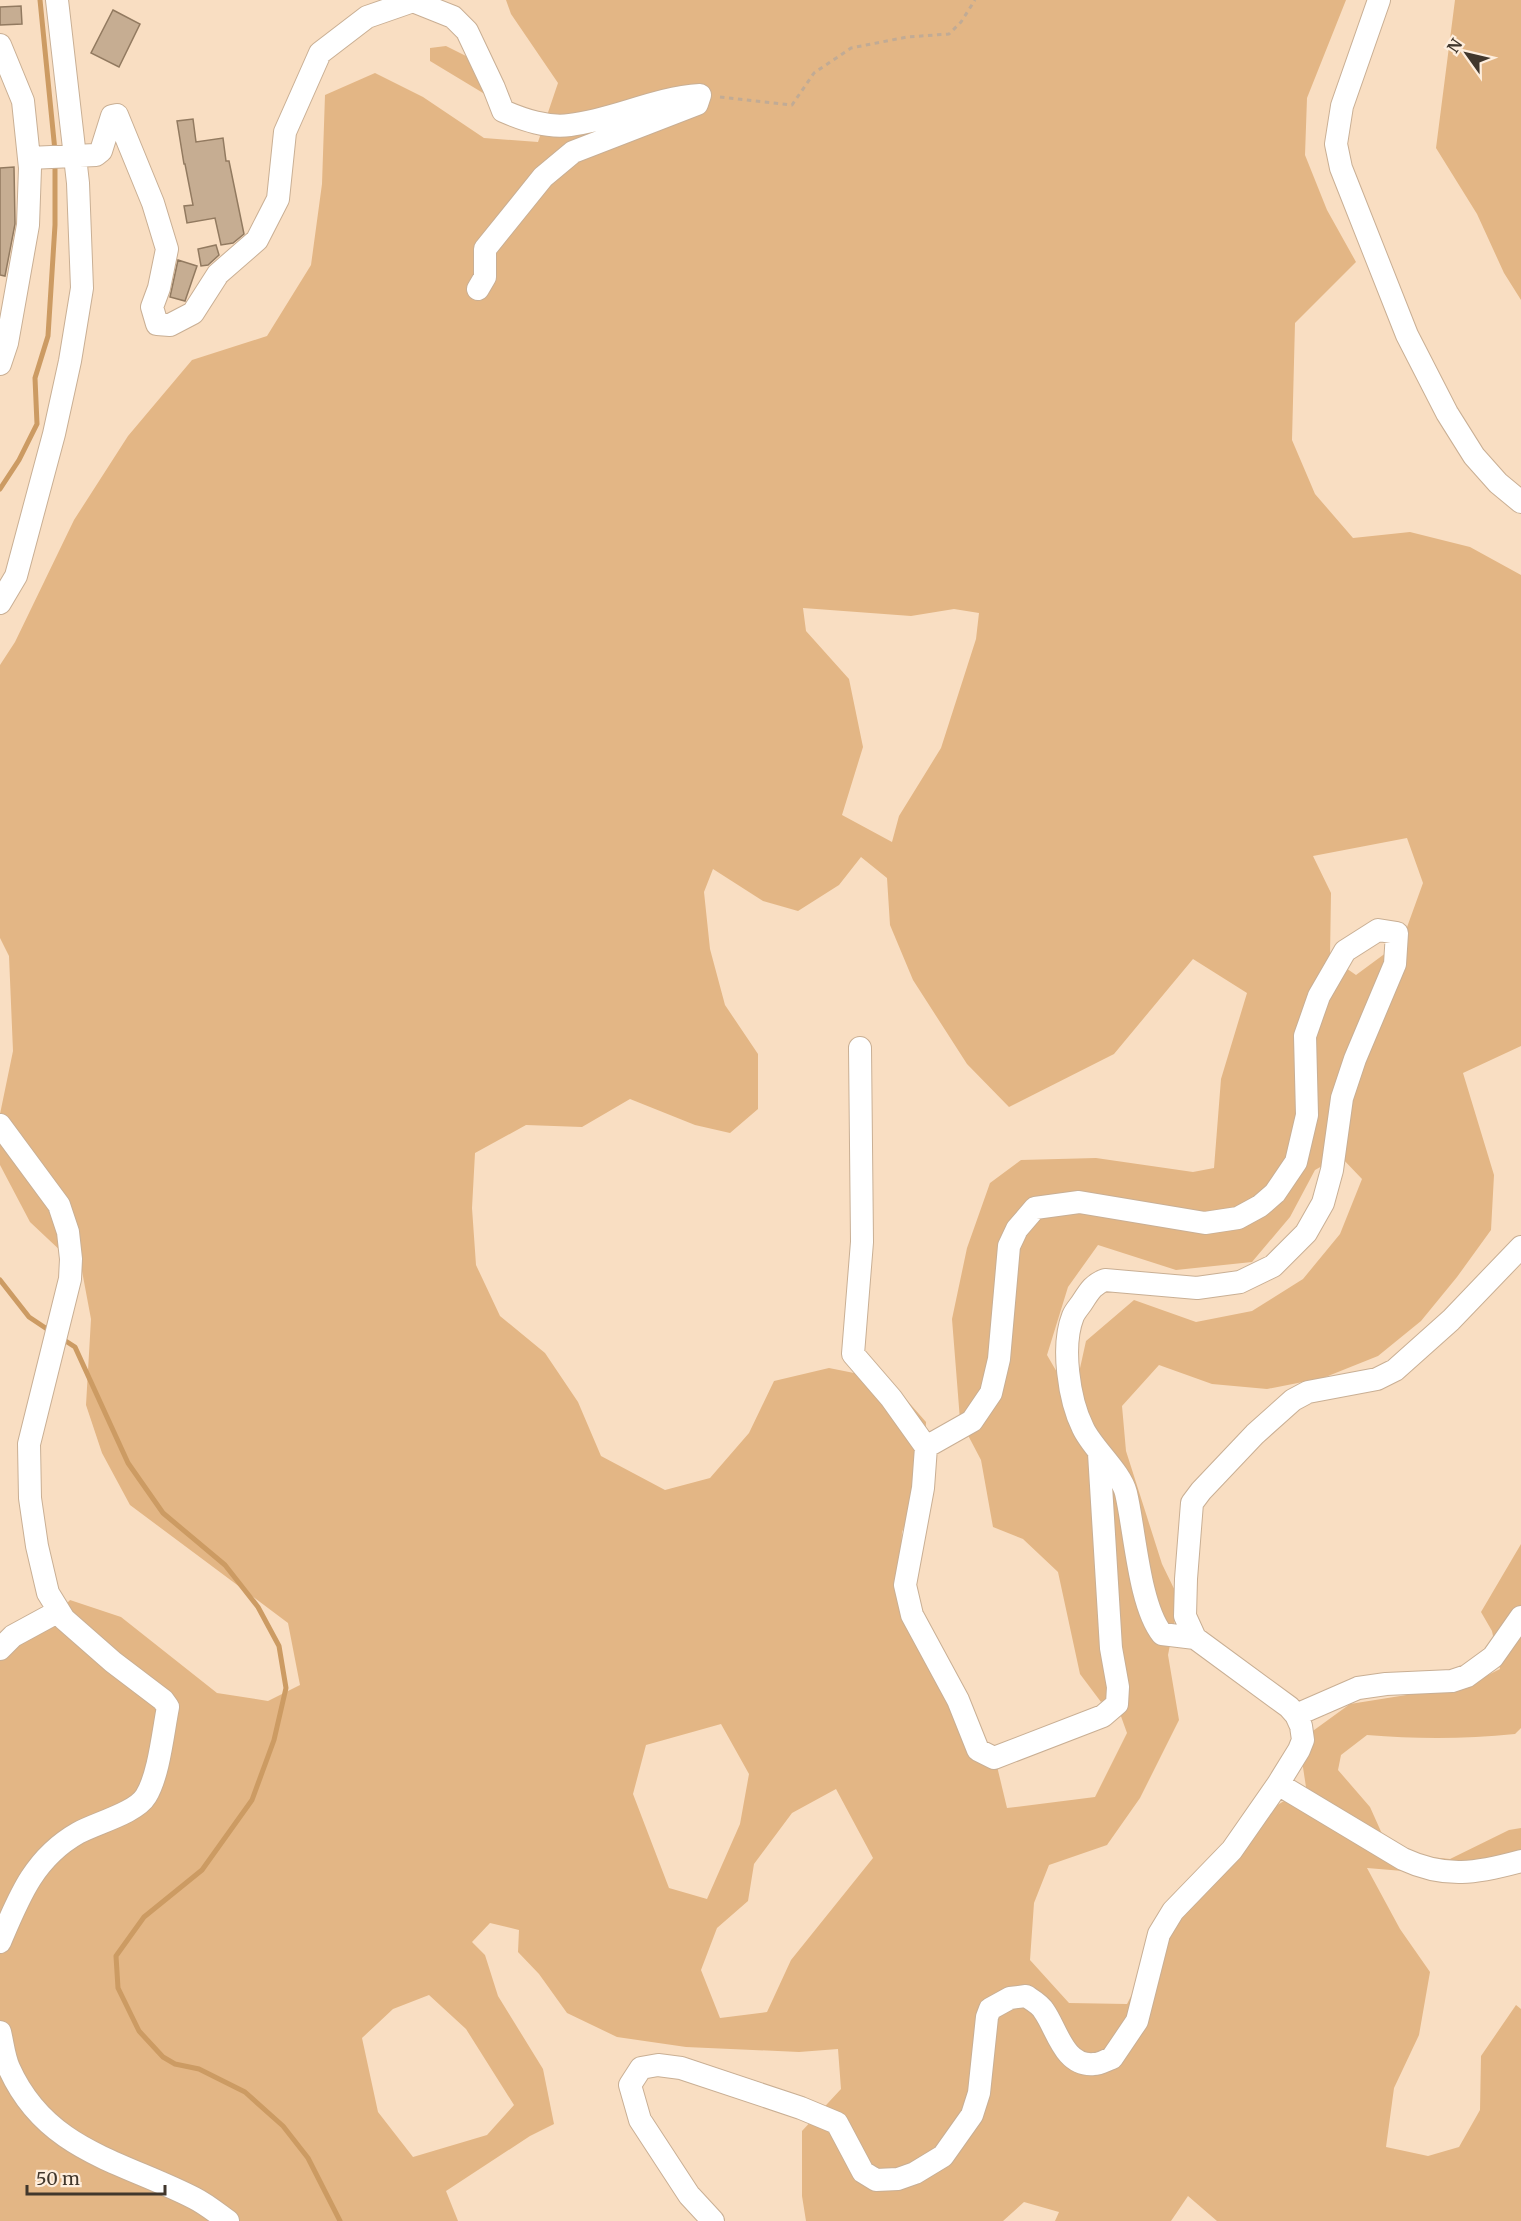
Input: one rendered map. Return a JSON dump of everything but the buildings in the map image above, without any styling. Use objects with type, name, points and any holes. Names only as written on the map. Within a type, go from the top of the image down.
[{"type":"street","points":[[0,603],[16,576],[54,434],[70,361],[82,288],[78,183],[57,0]]},
{"type":"street","points":[[1379,0],[1342,106],[1336,144],[1341,168],[1407,335],[1447,413],[1474,456],[1497,483],[1521,502]]},
{"type":"street","points":[[29,158],[96,155],[101,151],[112,116],[117,115],[153,203],[167,249],[159,288],[152,307],[157,324],[170,325],[193,313],[218,274],[257,240],[278,199],[285,132],[320,53],[367,17],[413,1],[453,16],[468,31],[503,111],[529,122],[569,126],[622,113],[675,96],[700,95],[697,104],[573,152],[543,177],[485,249],[485,277],[478,289]]},
{"type":"street","points":[[0,45],[23,102],[29,158],[28,225],[7,343],[0,364]]},
{"type":"street","points":[[926,1447],[972,1421],[991,1393],[999,1359],[1010,1246],[1017,1229],[1035,1208],[1078,1202],[1205,1223],[1238,1218],[1260,1206],[1275,1193],[1296,1162],[1307,1116],[1305,1035],[1320,996],[1345,951],[1378,930],[1397,933],[1395,964],[1355,1059],[1342,1098],[1332,1170],[1323,1203],[1306,1233],[1273,1266],[1240,1282],[1197,1288],[1105,1280],[1094,1284],[1073,1316],[1067,1343],[1067,1370],[1079,1419],[1084,1431],[1125,1490],[1146,1599],[1155,1626],[1162,1634],[1195,1638]]},
{"type":"street","points":[[860,1048],[862,1242],[853,1354],[891,1398],[926,1447],[923,1488],[905,1585],[912,1615],[958,1700],[978,1750],[994,1758],[1103,1716],[1118,1704],[1118,1687],[1111,1648],[1099,1451]]},
{"type":"street","points":[[0,1125],[59,1205],[68,1232],[71,1259],[70,1279],[43,1379],[29,1444],[30,1498],[37,1546],[48,1593],[64,1619],[113,1662],[163,1700],[168,1707],[152,1783],[145,1798],[135,1807],[77,1834],[41,1862],[21,1892],[0,1942]]},
{"type":"street","points":[[713,2221],[689,2195],[640,2120],[630,2085],[641,2068],[658,2065],[681,2068],[801,2108],[837,2123],[863,2172],[876,2180],[898,2179],[915,2173],[943,2156],[972,2115],[979,2093],[987,2017],[990,2009],[1010,1998],[1026,1996],[1044,2010],[1059,2041],[1069,2054],[1082,2063],[1094,2064],[1112,2058],[1137,2021],[1158,1934],[1173,1911],[1232,1850],[1278,1784],[1303,1740],[1301,1726],[1289,1707],[1195,1638],[1185,1616],[1192,1503],[1255,1434],[1293,1400],[1308,1392],[1377,1380],[1395,1370],[1451,1320],[1521,1247]]},
{"type":"street","points":[[0,1649],[13,1636],[59,1611]]},
{"type":"street","points":[[1296,1715],[1358,1688],[1386,1684],[1452,1681],[1467,1676],[1493,1656],[1521,1617]]},
{"type":"street","points":[[1278,1784],[1424,1869],[1452,1874],[1495,1868],[1521,1861]]},
{"type":"street","points":[[0,2032],[9,2067],[29,2104],[63,2137],[116,2166],[195,2199],[228,2221]]},
{"type":"path","points":[[700,95],[792,105],[814,73],[851,48],[907,37],[949,34],[961,22],[975,0]]},
{"type":"shaded area","points":[[506,0],[1346,0],[1307,98],[1305,155],[1327,210],[1356,262],[1295,323],[1292,440],[1315,494],[1353,538],[1410,532],[1470,547],[1521,575],[1521,1046],[1463,1073],[1494,1175],[1491,1230],[1421,1321],[1378,1356],[1323,1378],[1267,1389],[1212,1384],[1159,1365],[1122,1406],[1126,1451],[1162,1564],[1179,1599],[1168,1655],[1179,1720],[1140,1798],[1107,1845],[1049,1865],[1034,1903],[1030,1960],[1069,2003],[1127,2004],[1153,1953],[1257,1818],[1306,1787],[1299,1741],[1350,1704],[1419,1693],[1456,1691],[1500,1669],[1492,1631],[1481,1612],[1521,1544],[1521,1728],[1515,1734],[1478,1737],[1423,1738],[1367,1735],[1341,1755],[1338,1770],[1370,1807],[1383,1836],[1399,1854],[1450,1859],[1509,1830],[1521,1828],[1521,1857],[1415,1872],[1367,1868],[1400,1929],[1430,1972],[1419,2035],[1394,2088],[1386,2147],[1428,2156],[1459,2147],[1480,2110],[1481,2056],[1516,2005],[1521,2009],[1521,2221],[1217,2221],[1188,2196],[1171,2221],[1055,2221],[1059,2212],[1024,2202],[1003,2221],[806,2221],[802,2196],[802,2131],[841,2089],[838,2049],[799,2052],[686,2047],[617,2037],[567,2013],[539,1974],[518,1952],[519,1930],[490,1923],[472,1942],[485,1955],[498,1996],[543,2069],[554,2124],[530,2136],[446,2191],[458,2221],[0,2221],[0,1656],[37,1635],[70,1600],[121,1617],[217,1693],[268,1701],[300,1685],[288,1623],[130,1505],[102,1453],[86,1405],[91,1319],[82,1271],[30,1222],[0,1165],[0,1114],[13,1051],[9,956],[0,938],[0,665],[15,642],[74,520],[128,436],[192,360],[267,336],[311,265],[322,184],[325,95],[375,73],[423,97],[484,138],[538,142],[558,83],[511,14]],"holes":[[[803,608],[911,616],[954,609],[979,613],[976,639],[941,748],[899,816],[892,842],[842,815],[863,747],[849,679],[806,631]],[[1407,838],[1423,883],[1402,941],[1356,975],[1330,957],[1331,893],[1313,856]],[[861,857],[887,878],[890,925],[913,980],[967,1064],[1009,1107],[1114,1054],[1193,959],[1247,993],[1221,1079],[1214,1168],[1193,1172],[1096,1158],[1021,1160],[990,1183],[967,1248],[952,1319],[960,1420],[981,1460],[993,1527],[1023,1539],[1058,1572],[1080,1674],[1101,1702],[1113,1694],[1127,1733],[1095,1797],[1007,1808],[996,1762],[899,1591],[902,1532],[924,1478],[926,1422],[889,1380],[829,1368],[774,1381],[749,1433],[710,1478],[665,1490],[601,1456],[578,1402],[545,1353],[500,1316],[476,1265],[472,1208],[475,1153],[526,1125],[582,1127],[630,1099],[695,1125],[730,1133],[758,1109],[758,1054],[725,1005],[710,949],[704,892],[713,869],[763,901],[798,911],[839,885]],[[1340,1156],[1362,1179],[1340,1234],[1303,1279],[1252,1311],[1196,1322],[1134,1300],[1086,1341],[1073,1400],[1047,1355],[1068,1287],[1098,1245],[1176,1270],[1252,1262],[1290,1217],[1315,1170]],[[721,1724],[749,1774],[740,1824],[707,1899],[669,1888],[633,1794],[646,1745]],[[836,1789],[873,1858],[791,1960],[767,2012],[720,2018],[701,1970],[717,1928],[748,1901],[754,1864],[792,1813]],[[429,1995],[466,2029],[514,2105],[487,2135],[413,2157],[378,2112],[362,2038],[393,2009]]]},
{"type":"shaded area","points":[[1455,0],[1521,0],[1521,300],[1504,273],[1477,214],[1436,148]]},
{"type":"shaded area","points":[[446,46],[474,60],[488,96],[430,61],[430,48]]},
{"type":"waterway","points":[[40,0],[55,151]]},
{"type":"waterway","points":[[0,489],[19,460],[37,424],[35,378],[48,336],[55,225],[55,164]]},
{"type":"waterway","points":[[0,1280],[29,1317],[50,1331]]},
{"type":"waterway","points":[[61,1338],[75,1347],[128,1463],[163,1513],[225,1565],[258,1607],[279,1646],[286,1688],[274,1740],[252,1800],[202,1870],[144,1917],[116,1956],[118,1988],[139,2031],[163,2057],[175,2064],[199,2069],[245,2092],[283,2126],[308,2158],[340,2221]]}]
